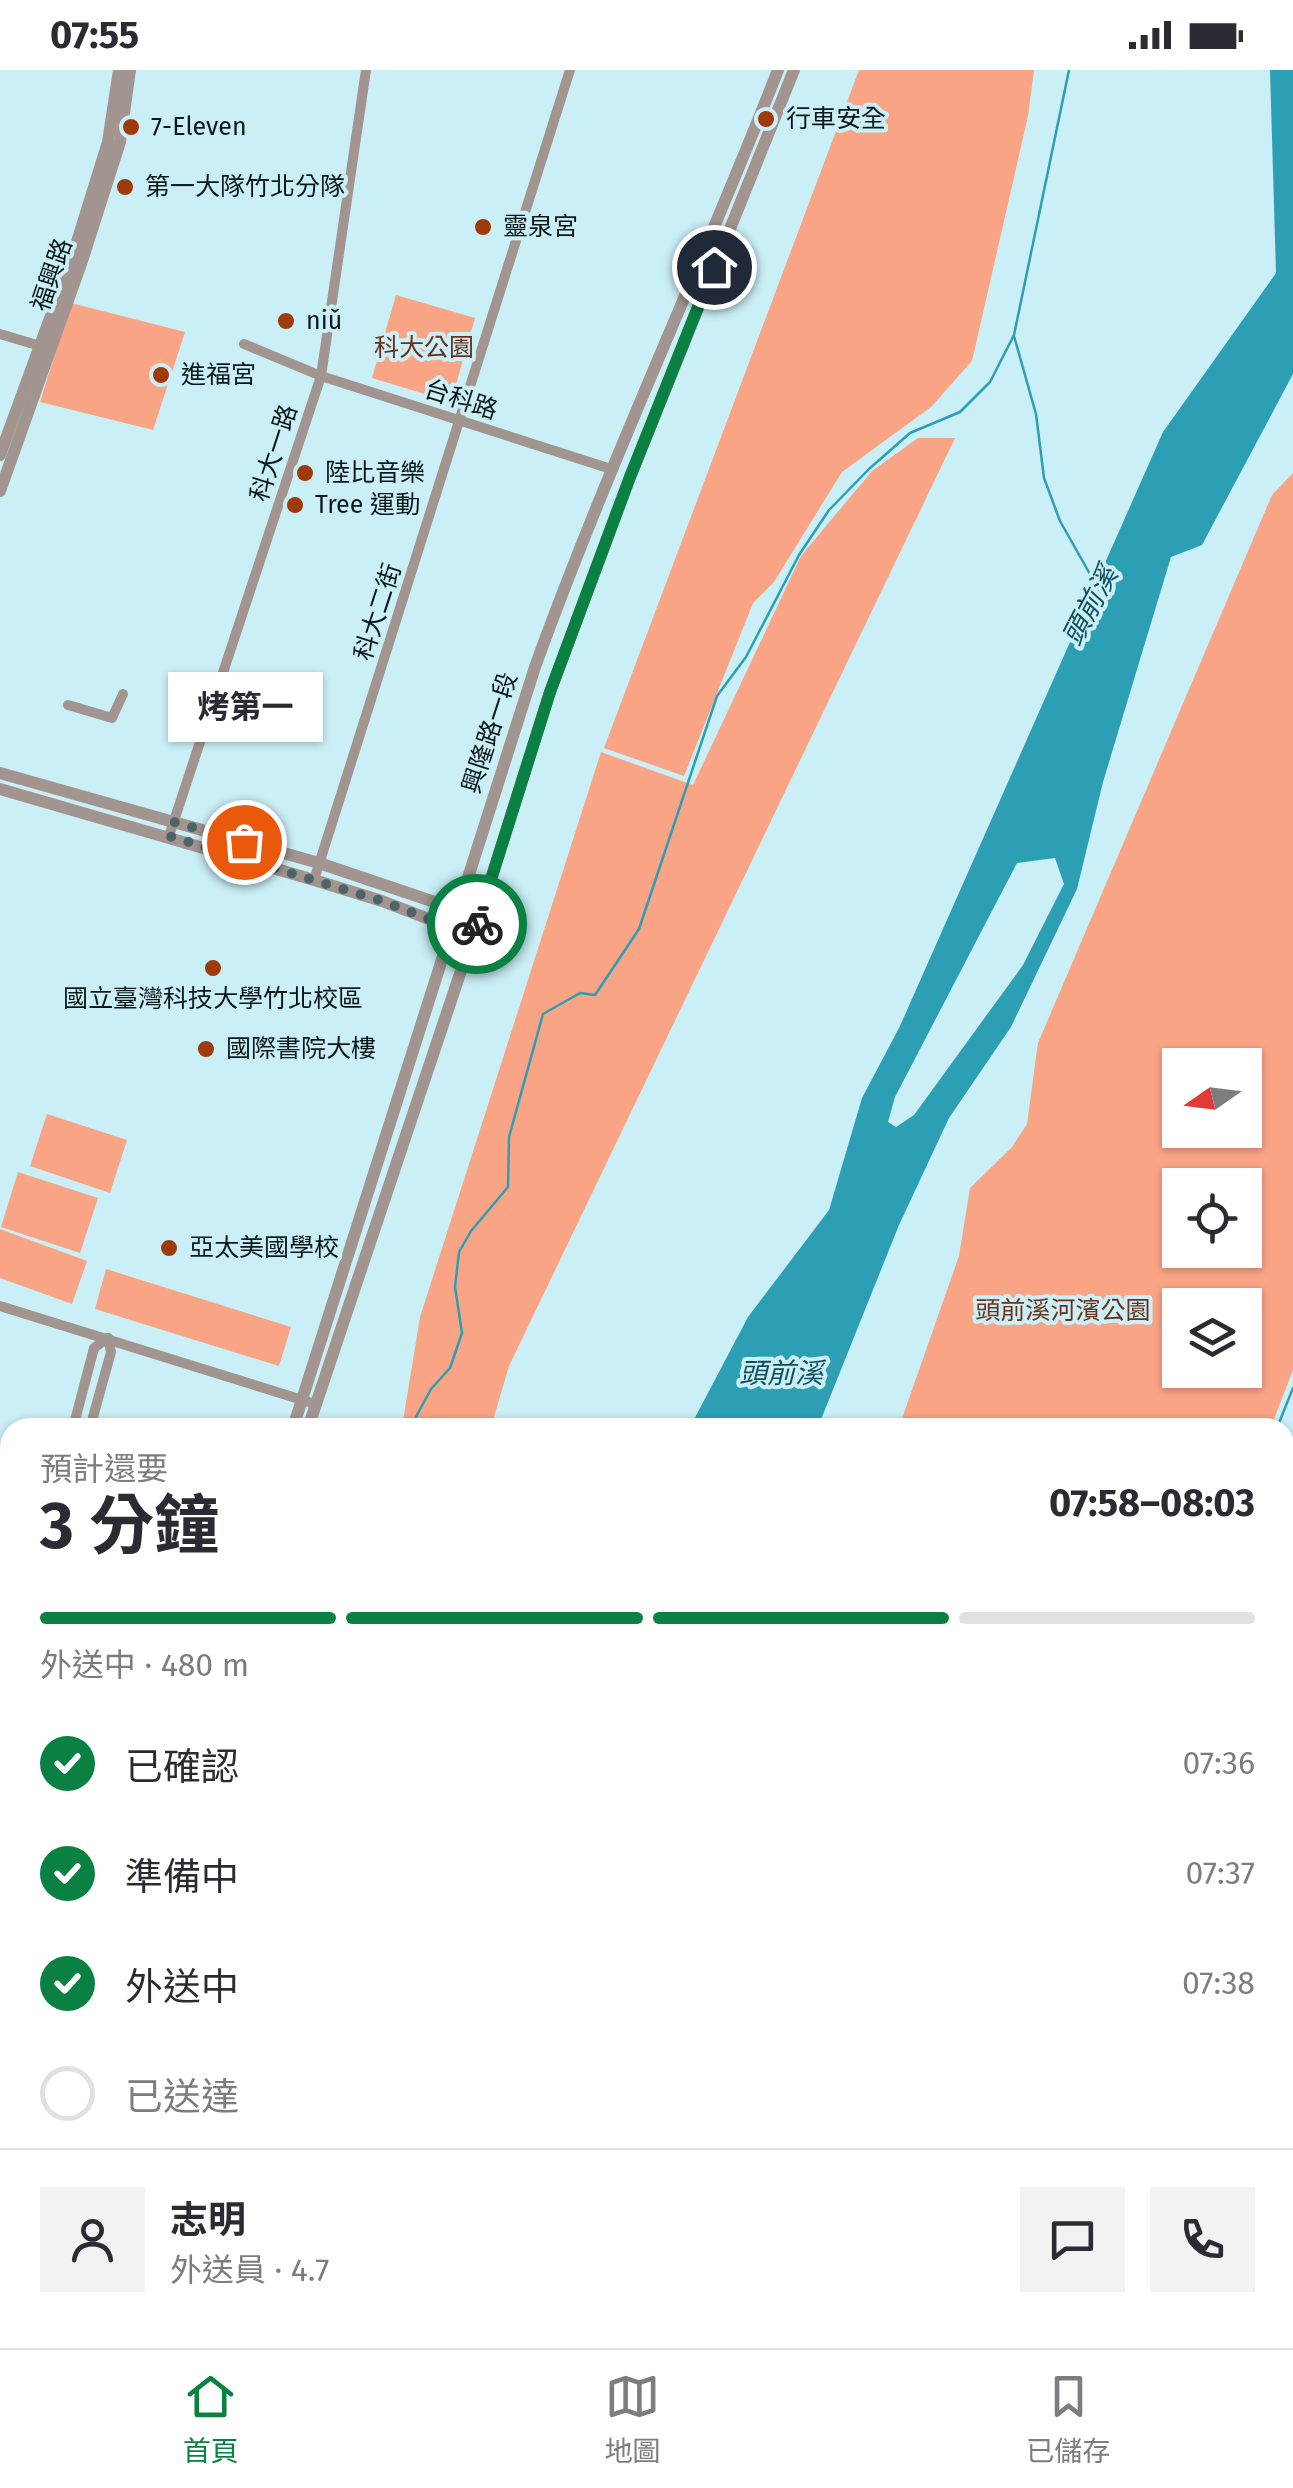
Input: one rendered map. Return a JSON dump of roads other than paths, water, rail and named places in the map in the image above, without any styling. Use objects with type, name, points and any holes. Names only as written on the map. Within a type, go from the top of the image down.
[{"type":"street","name":"福興路","points":[[0,491],[108,142],[119,70]]},
{"type":"street","name":"福興路","points":[[0,455],[46,348],[120,142],[130,70]]},
{"type":"street","name":"科大一路","points":[[169,836],[321,376],[366,70]]},
{"type":"street","name":"科大二街","points":[[314,880],[570,70]]},
{"type":"street","name":"興隆路一段","points":[[308,1418],[309,1402],[450,928],[535,666],[580,542],[781,72]]},
{"type":"street","name":"興隆路一段","points":[[299,1418],[309,1402],[473,936],[550,692],[781,72]]},
{"type":"street","points":[[0,334],[46,348]]},
{"type":"street","name":"台科路","points":[[244,344],[321,376],[611,469]]},
{"type":"street","points":[[68,705],[112,718],[123,694]]},
{"type":"street","points":[[0,773],[319,863],[479,918]]},
{"type":"street","points":[[0,789],[382,901],[473,936]]},
{"type":"street","points":[[0,1306],[309,1402]]},
{"type":"street","points":[[76,1418],[94,1348],[108,1338]]},
{"type":"street","points":[[93,1418],[111,1352],[108,1338]]},
{"type":"water","name":"頭前溪","points":[[1270,70],[1293,70],[1293,374],[1202,545],[1171,557],[1103,782],[1077,889],[1011,1027],[949,1118],[899,1225],[822,1418],[695,1418],[748,1317],[829,1210],[862,1098],[900,1026],[1163,432],[1276,273]],"holes":[[[1055,858],[1064,884],[1023,965],[914,1115],[896,1127],[888,1122],[895,1097],[1017,863]]]},
{"type":"waterway","points":[[415,1418],[431,1389],[450,1368],[462,1333],[455,1287],[459,1252],[471,1231],[508,1187],[509,1137],[543,1014],[580,993],[595,995],[639,929],[717,696],[746,657],[799,555],[829,510],[910,433],[960,412],[990,382],[1014,335],[1069,70]]},
{"type":"waterway","points":[[1014,336],[1036,414],[1044,478],[1060,521],[1095,583]]},
{"type":"waterway","points":[[1281,1418],[1293,1388]]},
{"type":"place","name":"行車安全","points":[[766,119]]},
{"type":"place","name":"7-Eleven","points":[[131,127]]},
{"type":"place","name":"第一大隊竹北分隊","points":[[125,187]]},
{"type":"place","name":"靈泉宮","points":[[483,227]]},
{"type":"place","name":"niǔ","points":[[286,321]]},
{"type":"place","name":"進福宮","points":[[161,375]]},
{"type":"place","name":"陸比音樂","points":[[305,473]]},
{"type":"place","name":"Tree 運動","points":[[295,505]]},
{"type":"place","name":"烤第一","points":[[244,842]]},
{"type":"place","name":"國立臺灣科技大學竹北校區","points":[[213,968]]},
{"type":"place","name":"國際書院大樓","points":[[206,1049]]},
{"type":"place","name":"亞太美國學校","points":[[169,1248]]},
{"type":"park label","name":"科大公園","points":[[424,348]]},
{"type":"park label","name":"頭前溪河濱公園","points":[[1063,1311]]}]
